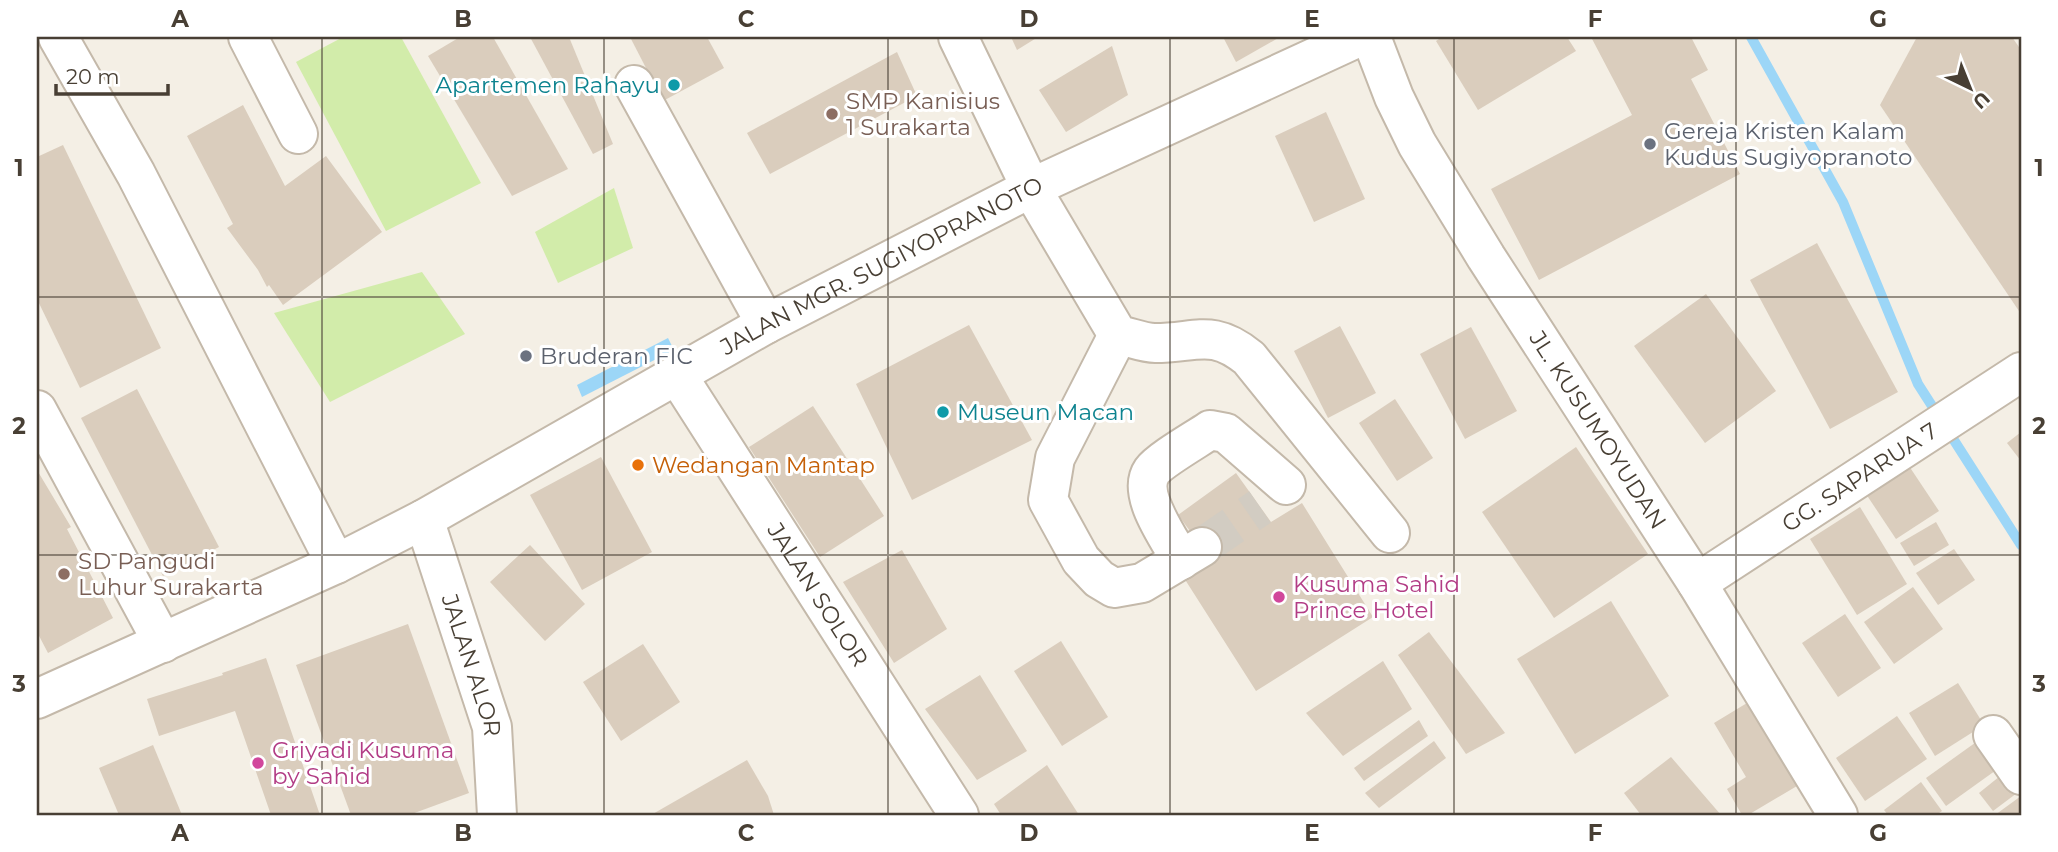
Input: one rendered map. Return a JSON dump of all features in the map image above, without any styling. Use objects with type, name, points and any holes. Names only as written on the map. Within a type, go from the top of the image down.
[{"type":"street","points":[[58,37],[136,174],[336,564]]},
{"type":"street","points":[[248,37],[298,134]]},
{"type":"street","points":[[958,37],[1031,188],[1118,335],[1153,343],[1211,338],[1235,346],[1249,358],[1390,533]]},
{"type":"street","name":"JALAN MGR. SUGIYOPRANOTO","points":[[37,699],[336,564],[424,519],[766,324],[1031,188],[1359,37]]},
{"type":"street","name":"JL. KUSUMOYUDAN","points":[[1371,37],[1394,97],[1418,144],[1486,257],[1697,583],[1838,815]]},
{"type":"street","points":[[634,85],[766,324]]},
{"type":"street","points":[[1118,335],[1055,458],[1048,500],[1081,560],[1098,579],[1114,588],[1142,583],[1191,554],[1150,503],[1146,482],[1153,469],[1210,430],[1226,433],[1273,496],[1325,453]]},
{"type":"street","name":"GG. SAPARUA 7","points":[[1697,583],[2021,372]]},
{"type":"street","name":"JALAN SOLOR","points":[[677,375],[959,815]]},
{"type":"street","points":[[37,410],[163,643]]},
{"type":"street","name":"JALAN ALOR","points":[[424,519],[492,727],[497,815]]},
{"type":"street","points":[[1993,735],[2021,775]]},
{"type":"green space","points":[[343,37],[401,37],[481,183],[386,231],[296,62]]},
{"type":"green space","points":[[614,188],[633,248],[558,283],[535,232]]},
{"type":"green space","points":[[422,272],[465,334],[330,402],[274,313]]},
{"type":"water","points":[[668,338],[674,350],[582,397],[577,385]]},
{"type":"building","points":[[460,37],[493,37],[568,169],[512,196],[428,56]]},
{"type":"building","points":[[530,37],[569,37],[613,144],[593,154]]},
{"type":"building","name":"Apartemen Rahayu","points":[[630,37],[707,37],[724,68],[663,101]]},
{"type":"building","points":[[1011,37],[1038,37],[1017,50]]},
{"type":"building","points":[[1223,37],[1280,37],[1236,62]]},
{"type":"building","points":[[1442,37],[1567,37],[1576,51],[1478,110],[1436,41]]},
{"type":"building","name":"Gereja Kristen Kalam Kudus Sugiyopranoto","points":[[1591,37],[1691,37],[1708,70],[1691,79],[1740,174],[1539,280],[1491,189],[1632,115]]},
{"type":"building","points":[[1917,37],[2012,37],[2021,50],[2021,314],[1880,105]]},
{"type":"building","points":[[1112,46],[1128,95],[1066,132],[1039,90]]},
{"type":"building","name":"SMP Kanisius 1 Surakarta","points":[[897,52],[917,96],[770,174],[747,133]]},
{"type":"building","points":[[243,105],[285,186],[326,156],[382,232],[283,305],[269,285],[267,287],[227,228],[233,224],[187,136]]},
{"type":"building","points":[[1326,112],[1365,199],[1314,222],[1275,136]]},
{"type":"building","points":[[63,145],[161,348],[80,388],[37,299],[37,157]]},
{"type":"building","points":[[1817,243],[1898,392],[1830,429],[1750,280]]},
{"type":"building","points":[[1706,294],[1776,391],[1705,443],[1634,346]]},
{"type":"building","name":"Museun Macan","points":[[969,325],[1032,440],[912,500],[856,384]]},
{"type":"building","points":[[1340,326],[1376,393],[1328,418],[1294,351]]},
{"type":"building","points":[[1471,327],[1517,411],[1465,439],[1420,354]]},
{"type":"building","points":[[137,389],[219,547],[163,576],[81,418]]},
{"type":"building","points":[[1395,399],[1433,458],[1397,481],[1359,423]]},
{"type":"building","points":[[813,406],[884,516],[820,557],[749,447]]},
{"type":"building","points":[[2021,432],[2021,461],[2007,443]]},
{"type":"building","points":[[1576,447],[1648,554],[1554,618],[1482,512]]},
{"type":"building","points":[[601,457],[652,552],[582,590],[530,495]]},
{"type":"building","points":[[1903,457],[1939,511],[1896,539],[1860,485]]},
{"type":"building","name":"SD Pangudi Luhur Surakarta","points":[[37,470],[71,527],[67,529],[113,618],[48,653],[37,632]]},
{"type":"building","name":"Kusuma Sahid Prince Hotel","points":[[1236,473],[1271,522],[1302,503],[1373,617],[1256,691],[1184,578],[1202,547],[1178,515]]},
{"type":"building","points":[[1860,507],[1907,584],[1857,615],[1810,539]]},
{"type":"building","points":[[1936,522],[1949,545],[1914,566],[1900,543]]},
{"type":"building","points":[[530,545],[585,604],[545,641],[490,582]]},
{"type":"building","points":[[1954,549],[1975,580],[1938,605],[1916,573]]},
{"type":"building","points":[[902,550],[947,629],[894,663],[843,582]]},
{"type":"building","points":[[1913,587],[1943,629],[1894,664],[1864,622]]},
{"type":"building","points":[[1611,601],[1669,696],[1575,754],[1517,659]]},
{"type":"building","points":[[1845,614],[1881,668],[1838,697],[1802,643]]},
{"type":"building","points":[[408,624],[469,793],[409,815],[351,815],[296,665]]},
{"type":"building","points":[[1429,632],[1505,733],[1466,754],[1398,655]]},
{"type":"building","points":[[1061,641],[1108,717],[1062,746],[1014,671]]},
{"type":"building","points":[[643,644],[680,702],[621,741],[583,682]]},
{"type":"building","points":[[266,658],[320,815],[271,815],[235,711],[159,736],[147,699]]},
{"type":"building","points":[[1383,661],[1412,709],[1343,756],[1306,713]]},
{"type":"building","points":[[980,675],[1027,751],[977,780],[925,709]]},
{"type":"building","points":[[1958,683],[1984,725],[1935,756],[1909,713]]},
{"type":"building","points":[[1747,703],[1797,786],[1748,815],[1742,815],[1727,789],[1746,777],[1714,723]]},
{"type":"building","points":[[1897,716],[1927,759],[1865,801],[1836,758]]},
{"type":"building","points":[[1419,720],[1428,736],[1364,781],[1354,768]]},
{"type":"building","points":[[1986,735],[2006,763],[1946,806],[1926,778]]},
{"type":"building","points":[[1434,741],[1446,758],[1379,808],[1365,793]]},
{"type":"building","points":[[153,745],[182,815],[119,815],[99,768]]},
{"type":"building","points":[[1671,757],[1721,815],[1641,815],[1624,793]]},
{"type":"building","points":[[747,760],[768,796],[774,815],[651,815]]},
{"type":"building","points":[[1047,765],[1079,815],[1001,815],[994,804]]},
{"type":"building","points":[[2010,768],[2021,790],[1993,811],[1979,793]]},
{"type":"building","points":[[1921,782],[1942,811],[1936,815],[1888,815],[1884,810]]},
{"type":"building","points":[[2021,796],[2021,815],[1995,815]]},
{"type":"waterway","points":[[1751,37],[1843,202],[1918,384],[2021,545]]},
{"type":"tunnel","points":[[1202,547],[1260,507]]},
{"type":"place","name":"Apartemen Rahayu","points":[[674,85]]},
{"type":"place","name":"SMP Kanisius 1 Surakarta","points":[[832,114]]},
{"type":"place","name":"Gereja Kristen Kalam Kudus Sugiyopranoto","points":[[1650,144]]},
{"type":"place","name":"Bruderan FIC","points":[[526,356]]},
{"type":"place","name":"Museun Macan","points":[[943,412]]},
{"type":"place","name":"Wedangan Mantap","points":[[638,465]]},
{"type":"place","name":"SD Pangudi Luhur Surakarta","points":[[64,574]]},
{"type":"place","name":"Kusuma Sahid Prince Hotel","points":[[1279,597]]},
{"type":"place","name":"Griyadi Kusuma by Sahid","points":[[258,763]]}]
